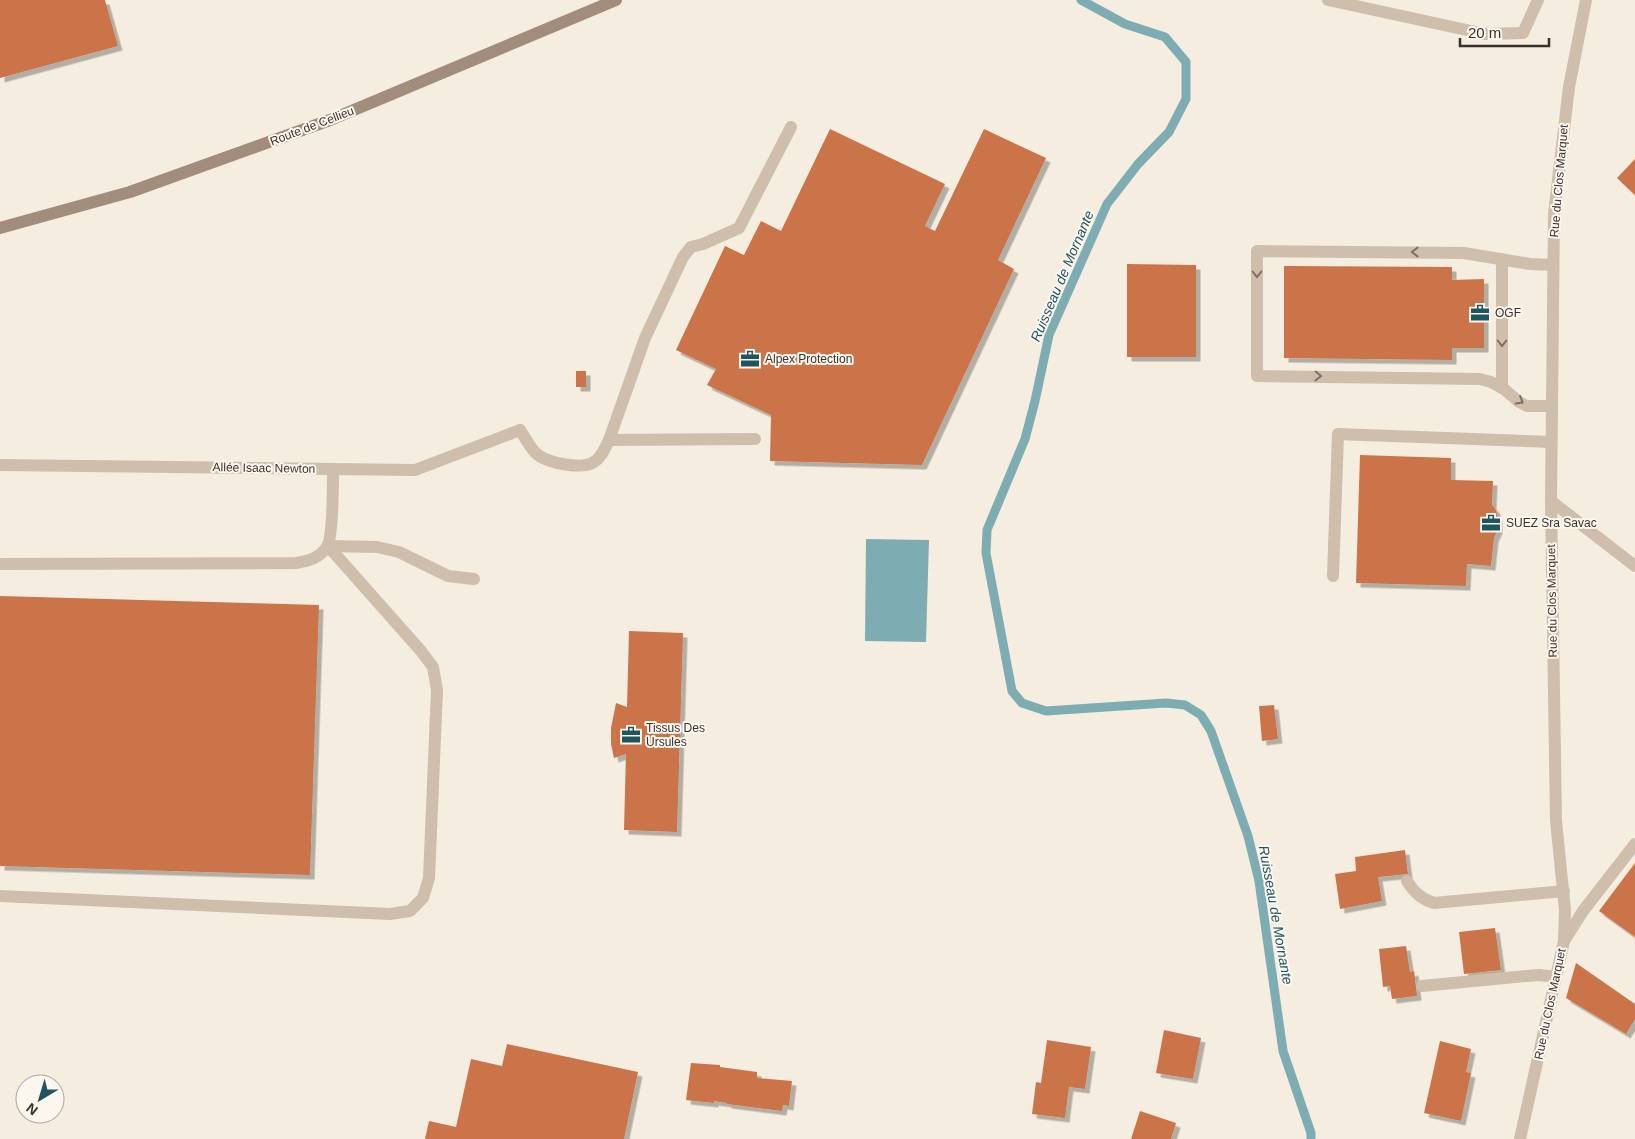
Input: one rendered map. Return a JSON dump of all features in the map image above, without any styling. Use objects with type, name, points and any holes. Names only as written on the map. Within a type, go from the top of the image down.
[{"type":"main road","name":"Route de Cellieu","points":[[0,228],[130,192],[330,120],[616,0]]},
{"type":"street","points":[[1328,0],[1485,34],[1523,33],[1538,0]]},
{"type":"street","name":"Rue du Clos Marquet","points":[[1520,1139],[1564,941],[1564,891],[1556,821],[1551,501],[1554,214],[1568,96],[1586,0]]},
{"type":"street","points":[[755,439],[609,440],[645,338],[683,257],[691,247],[703,244],[739,228],[791,127]]},
{"type":"street","points":[[1552,406],[1527,406],[1502,388],[1480,379],[1257,376],[1257,251],[1464,252],[1530,264],[1553,265]]},
{"type":"street","points":[[1502,259],[1502,388]]},
{"type":"street","name":"Allée Isaac Newton","points":[[0,465],[415,470],[520,430],[536,454],[550,462],[574,466],[592,463],[601,456],[609,440]]},
{"type":"street","points":[[1333,576],[1338,434],[1551,442]]},
{"type":"street","points":[[0,564],[296,564],[314,560],[328,546],[334,468]]},
{"type":"street","points":[[1551,501],[1635,566]]},
{"type":"street","points":[[328,546],[377,547],[399,552],[448,576],[474,579]]},
{"type":"street","points":[[0,896],[390,914],[410,911],[423,898],[429,878],[437,690],[433,667],[328,546]]},
{"type":"street","points":[[1564,941],[1583,911],[1635,844]]},
{"type":"street","points":[[1408,881],[1414,892],[1434,903],[1564,891]]},
{"type":"street","points":[[1422,986],[1538,975],[1556,977]]},
{"type":"water","points":[[866,539],[929,540],[926,642],[865,641]]},
{"type":"building","points":[[0,0],[105,0],[118,46],[0,78]]},
{"type":"building","points":[[830,129],[945,184],[925,226],[935,231],[984,129],[1046,158],[998,260],[1014,269],[922,465],[770,461],[771,415],[707,385],[716,369],[676,350],[725,246],[744,255],[761,221],[781,231]]},
{"type":"building","points":[[1635,159],[1635,195],[1617,178]]},
{"type":"building","points":[[1127,264],[1196,265],[1196,357],[1127,357]]},
{"type":"building","points":[[1284,266],[1452,267],[1452,280],[1484,279],[1484,348],[1452,348],[1452,360],[1284,358]]},
{"type":"building","points":[[576,371],[586,371],[586,387],[576,387]]},
{"type":"building","points":[[1360,455],[1451,458],[1451,480],[1493,481],[1492,505],[1496,510],[1498,529],[1494,538],[1491,566],[1467,564],[1466,586],[1356,583]]},
{"type":"building","points":[[0,596],[319,605],[310,875],[0,866]]},
{"type":"building","points":[[629,631],[683,633],[677,832],[624,830],[626,754],[614,758],[611,744],[611,728],[616,703],[627,707]]},
{"type":"building","points":[[1274,705],[1278,739],[1262,741],[1259,706]]},
{"type":"building","points":[[1405,850],[1408,874],[1378,877],[1382,901],[1340,909],[1335,874],[1356,871],[1355,857]]},
{"type":"building","points":[[1635,863],[1635,937],[1599,911]]},
{"type":"building","points":[[1495,928],[1501,970],[1464,974],[1459,932]]},
{"type":"building","points":[[1406,946],[1410,972],[1414,971],[1417,996],[1392,999],[1390,986],[1383,987],[1379,949]]},
{"type":"building","points":[[1576,963],[1635,1004],[1635,1019],[1626,1034],[1566,998]]},
{"type":"building","points":[[1164,1030],[1201,1038],[1193,1079],[1156,1073]]},
{"type":"building","points":[[1047,1040],[1091,1047],[1085,1089],[1069,1087],[1065,1118],[1032,1114],[1036,1082],[1041,1083]]},
{"type":"building","points":[[1440,1041],[1471,1049],[1466,1072],[1471,1073],[1461,1121],[1424,1113]]},
{"type":"building","points":[[507,1044],[638,1072],[624,1139],[425,1139],[429,1121],[456,1127],[471,1059],[502,1066]]},
{"type":"building","points":[[691,1063],[720,1065],[720,1067],[757,1072],[757,1078],[792,1081],[789,1106],[783,1105],[782,1111],[714,1101],[714,1103],[686,1100]]},
{"type":"building","points":[[1140,1111],[1176,1123],[1171,1139],[1131,1139]]},
{"type":"waterway","name":"Ruisseau de Mornante","points":[[1081,0],[1125,24],[1165,37],[1186,62],[1186,99],[1169,132],[1138,164],[1107,204],[1049,335],[1025,439],[987,530],[986,553],[1012,691],[1022,703],[1046,711],[1166,703],[1185,705],[1201,715],[1211,731],[1248,836],[1259,881],[1283,1051],[1311,1133],[1311,1139]]},
{"type":"place","name":"OGF","points":[[1480,313]]},
{"type":"place","name":"Alpex Protection","points":[[750,359]]},
{"type":"place","name":"SUEZ Sra Savac","points":[[1491,523]]},
{"type":"place","name":"Tissus Des Ursules","points":[[631,735]]}]
